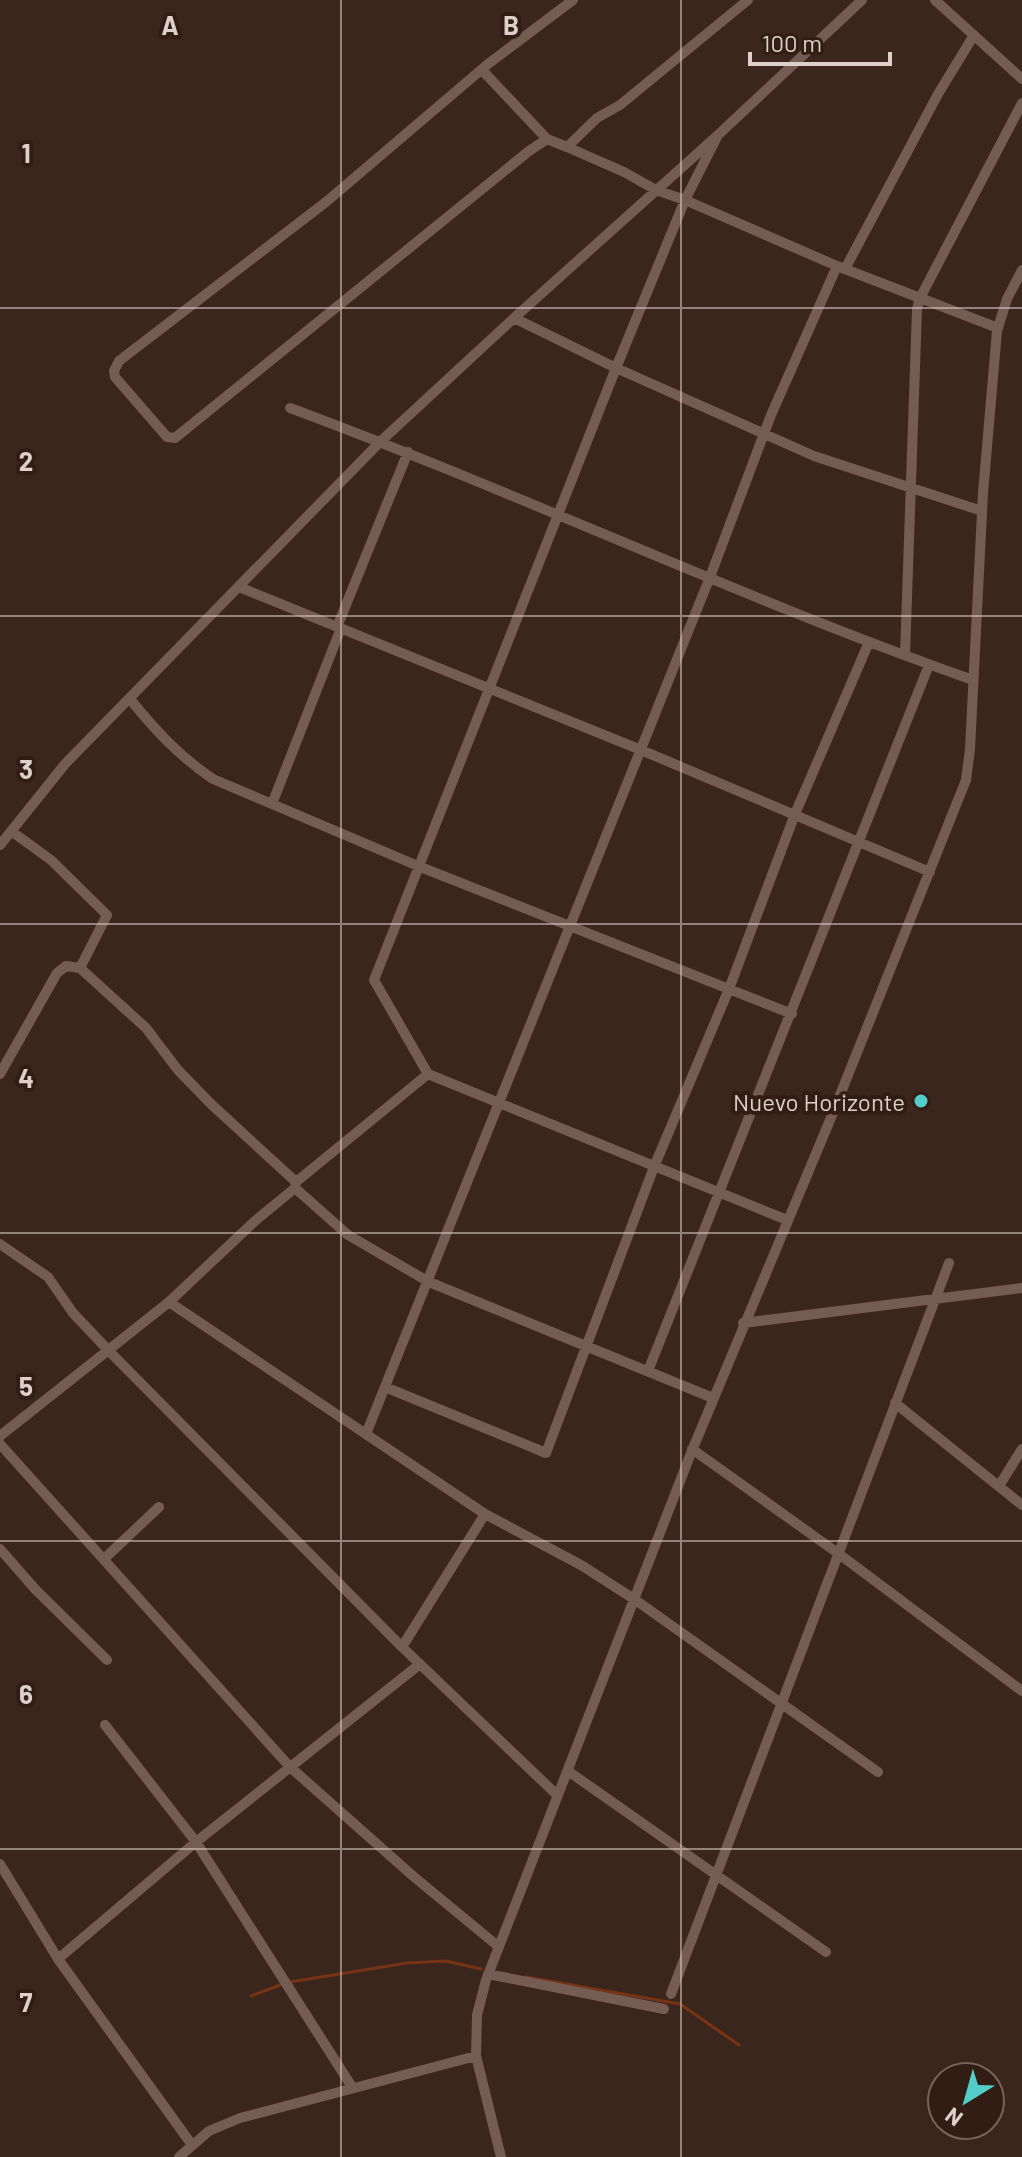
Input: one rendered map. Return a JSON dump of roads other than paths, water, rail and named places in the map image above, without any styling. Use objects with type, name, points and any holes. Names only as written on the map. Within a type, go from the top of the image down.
[{"type":"street","points":[[547,139],[175,438],[162,432],[115,377],[114,371],[119,361],[326,202],[482,70],[573,0]]},
{"type":"street","points":[[0,845],[65,764],[381,441],[862,0]]},
{"type":"street","points":[[935,0],[1022,79]]},
{"type":"street","points":[[567,147],[597,118],[620,105],[744,1]]},
{"type":"street","points":[[366,1434],[810,324],[974,35]]},
{"type":"street","points":[[482,70],[547,139],[624,172],[656,190],[841,268],[998,328]]},
{"type":"street","points":[[905,655],[920,298],[1022,103]]},
{"type":"street","points":[[718,135],[685,200],[616,368],[374,980],[428,1074],[787,1220]]},
{"type":"street","points":[[501,2157],[476,2056],[477,2015],[488,1974],[692,1449],[966,780],[982,511],[998,328],[1007,299],[1022,270]]},
{"type":"street","points":[[514,318],[616,368],[766,432],[814,456],[982,511]]},
{"type":"street","points":[[290,408],[381,441],[869,642],[973,680]]},
{"type":"street","points":[[272,804],[408,452]]},
{"type":"street","points":[[239,587],[641,750],[930,872]]},
{"type":"street","points":[[385,1387],[546,1453],[654,1167],[729,989],[795,814],[869,642]]},
{"type":"street","points":[[648,1371],[929,665]]},
{"type":"street","points":[[130,699],[159,735],[185,760],[213,779],[418,866],[792,1014]]},
{"type":"street","points":[[11,831],[51,860],[107,915],[80,968]]},
{"type":"street","points":[[0,1074],[57,973],[66,966],[80,968],[146,1028],[178,1070],[211,1104],[348,1235],[429,1282],[713,1398]]},
{"type":"street","points":[[0,1436],[169,1302],[295,1185],[428,1074]]},
{"type":"street","points":[[0,1244],[48,1277],[73,1313],[108,1350],[402,1647],[557,1795]]},
{"type":"street","points":[[671,1994],[949,1263]]},
{"type":"street","points":[[743,1323],[1022,1288]]},
{"type":"street","points":[[169,1302],[485,1514],[581,1565],[634,1599],[878,1772]]},
{"type":"street","points":[[895,1403],[1022,1505]]},
{"type":"street","points":[[0,1444],[290,1767],[499,1947]]},
{"type":"street","points":[[692,1449],[1022,1691]]},
{"type":"street","points":[[999,1486],[1022,1449]]},
{"type":"street","points":[[104,1559],[159,1507]]},
{"type":"street","points":[[402,1647],[485,1514]]},
{"type":"street","points":[[0,1549],[35,1589],[107,1660]]},
{"type":"street","points":[[58,1959],[196,1842],[420,1664]]},
{"type":"street","points":[[105,1725],[196,1842],[352,2087]]},
{"type":"street","points":[[568,1771],[826,1952]]},
{"type":"street","points":[[0,1864],[58,1959],[192,2145]]},
{"type":"street","points":[[488,1974],[664,2009]]},
{"type":"street","points":[[179,2157],[209,2131],[240,2118],[476,2056]]},
{"type":"waterway","points":[[290,1982],[407,1963],[446,1961],[481,1969]]},
{"type":"waterway","points":[[526,1977],[680,2004],[739,2045]]},
{"type":"waterway","points":[[251,1996],[280,1985]]},
{"type":"place","name":"Nuevo Horizonte","points":[[921,1101]]}]
